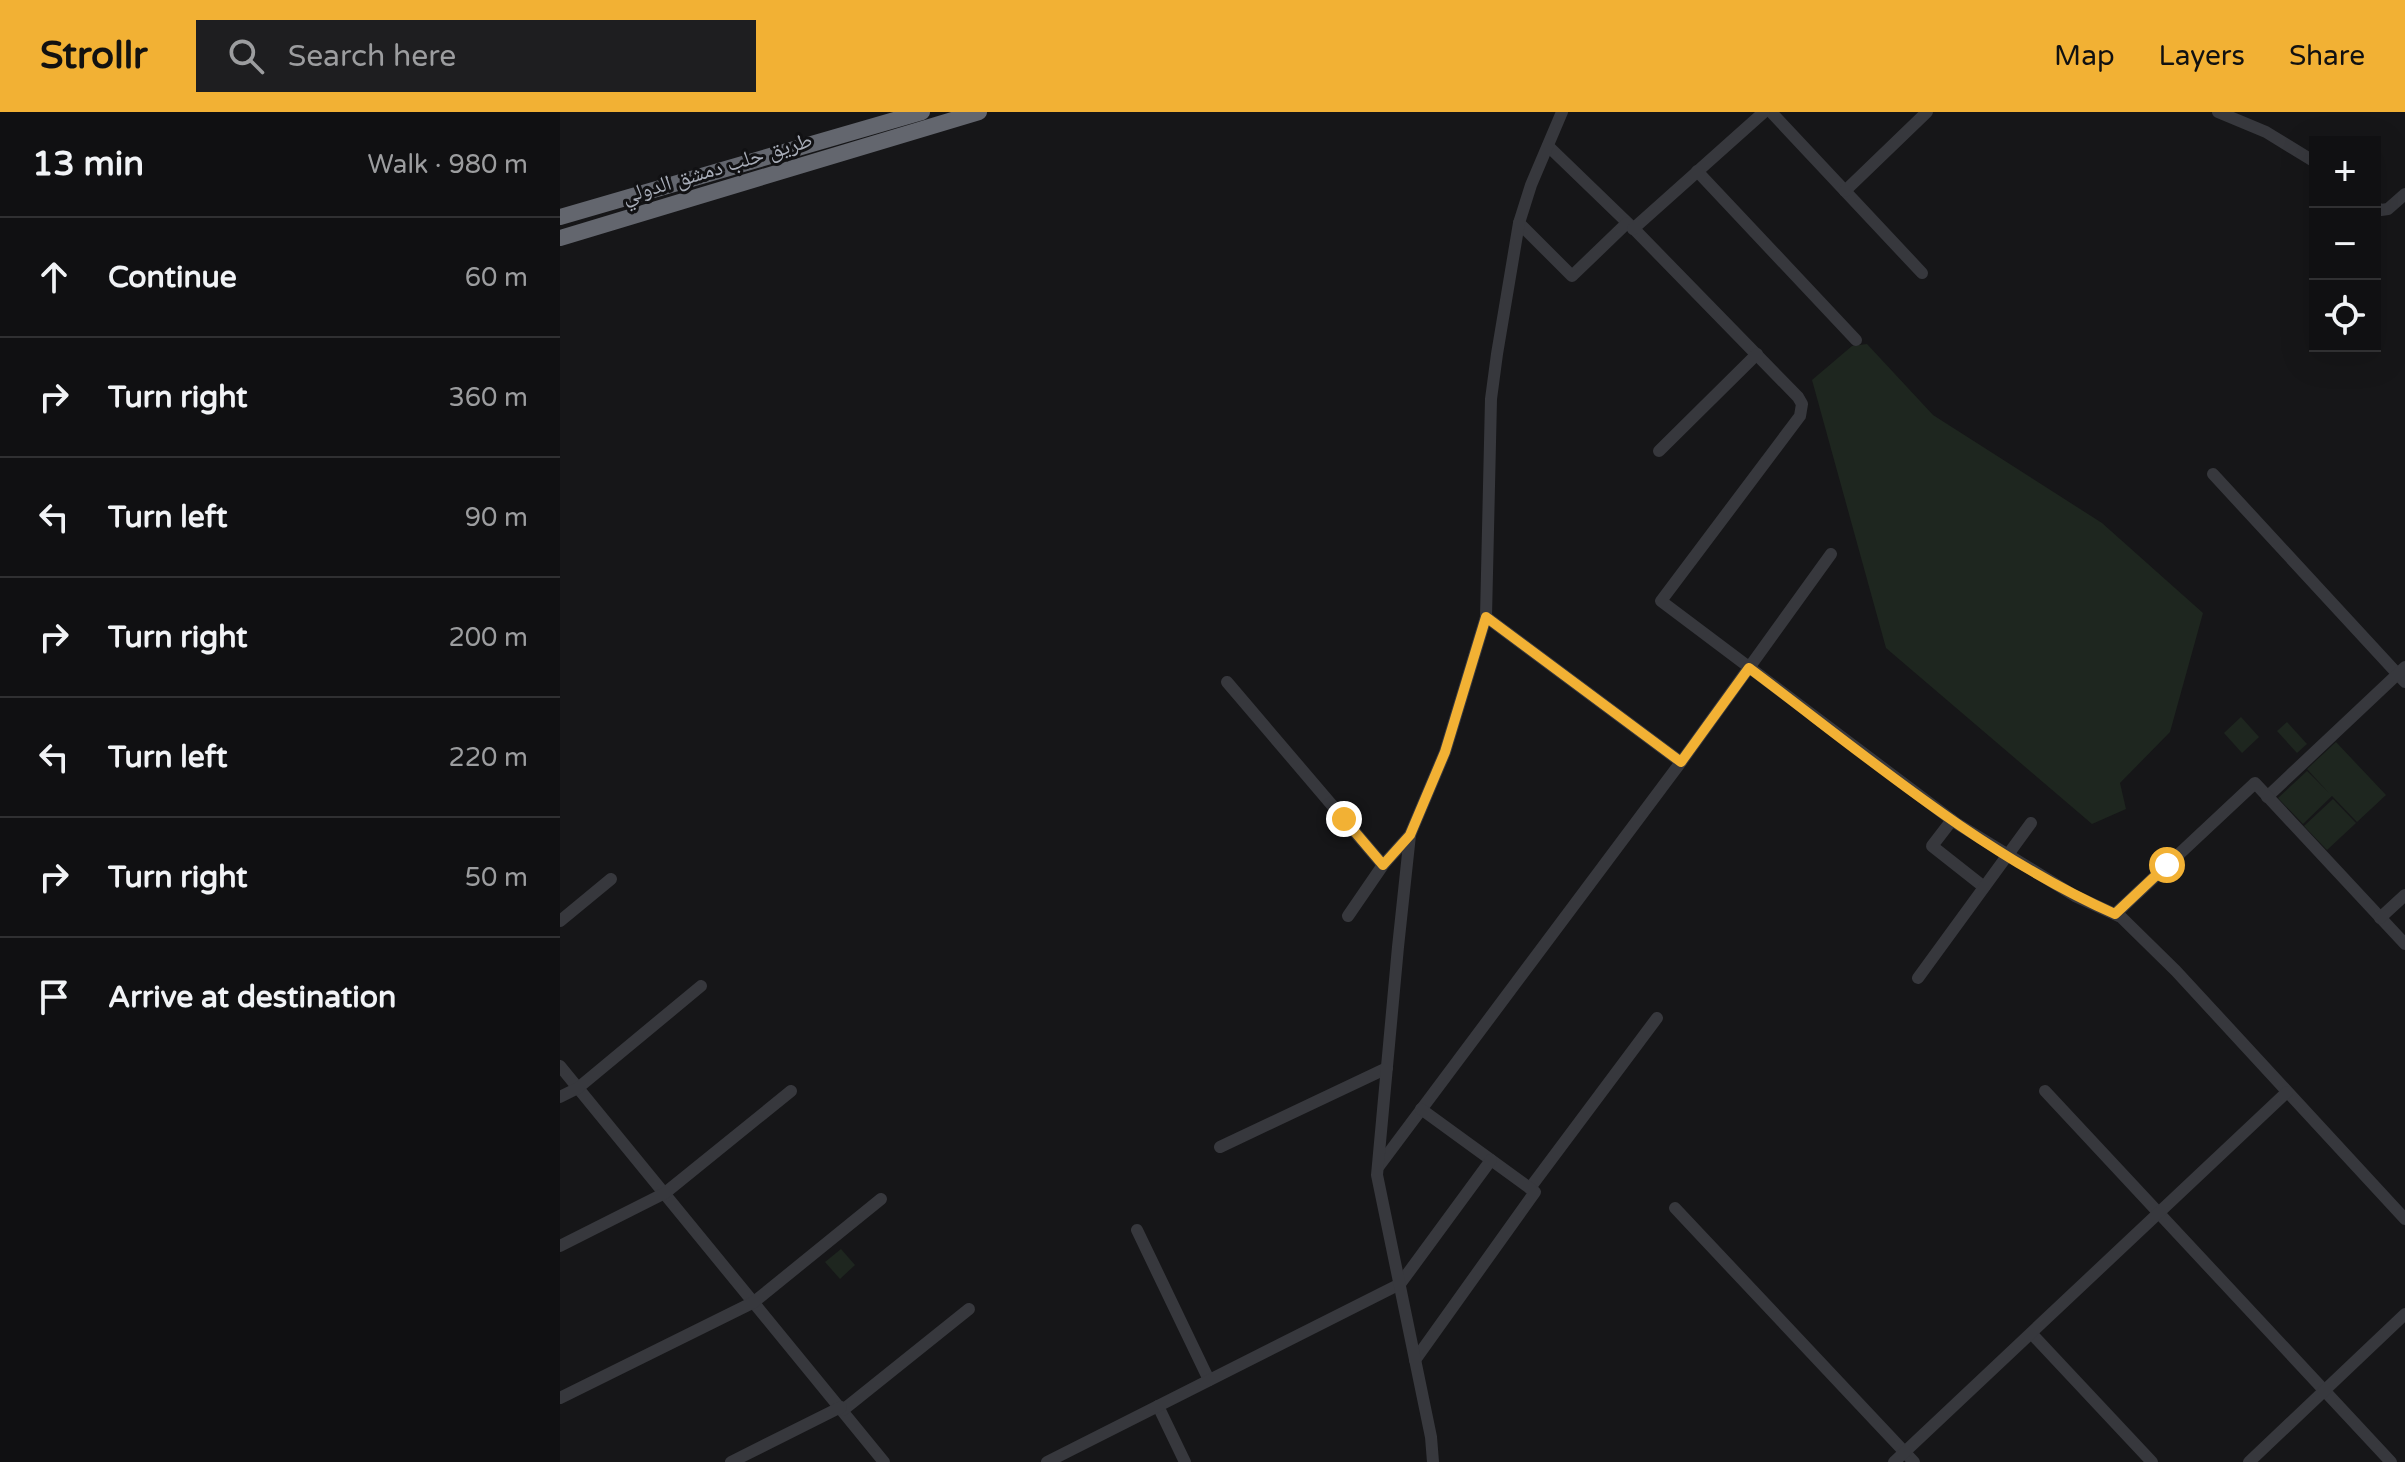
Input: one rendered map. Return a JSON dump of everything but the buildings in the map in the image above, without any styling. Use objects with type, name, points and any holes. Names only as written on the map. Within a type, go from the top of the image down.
[{"type":"highway","name":"طريق حلب دمشق الدولي","points":[[560,217],[922,112]]},
{"type":"highway","name":"طريق حلب دمشق الدولي","points":[[560,238],[979,112]]},
{"type":"street","points":[[1433,1462],[1431,1437],[1377,1167],[1410,835],[1445,752],[1486,617],[1491,399],[1519,223],[1531,185],[1562,112]]},
{"type":"street","points":[[1519,223],[1572,276],[1764,112]]},
{"type":"street","points":[[1771,112],[1922,273]]},
{"type":"street","points":[[1845,191],[1927,112]]},
{"type":"street","points":[[2218,112],[2266,132],[2309,158]]},
{"type":"street","points":[[1548,146],[1757,354],[1802,404],[1800,416],[1661,601],[1952,820],[2075,896],[2121,917],[2176,971],[2405,1219]]},
{"type":"street","points":[[1697,171],[1856,340]]},
{"type":"street","points":[[2377,208],[2388,209],[2405,194]]},
{"type":"street","points":[[1659,451],[1757,354]]},
{"type":"street","points":[[2213,474],[2403,674],[2267,797]]},
{"type":"street","points":[[1377,1167],[1681,762],[1831,554]]},
{"type":"street","points":[[1486,617],[1681,762]]},
{"type":"street","points":[[1227,682],[1383,865]]},
{"type":"street","points":[[2115,914],[2255,783],[2405,944]]},
{"type":"street","points":[[1952,820],[1932,846],[1984,887]]},
{"type":"street","points":[[1918,978],[2031,823]]},
{"type":"street","points":[[1348,916],[1383,865],[1410,835]]},
{"type":"street","points":[[560,921],[611,879]]},
{"type":"street","points":[[2380,918],[2405,895]]},
{"type":"street","points":[[560,1097],[578,1088],[701,986]]},
{"type":"street","points":[[1530,1188],[1657,1018]]},
{"type":"street","points":[[560,1066],[884,1462]]},
{"type":"street","points":[[1220,1147],[1387,1068]]},
{"type":"street","points":[[560,1246],[665,1193],[791,1091]]},
{"type":"street","points":[[2045,1091],[2391,1462]]},
{"type":"street","points":[[1894,1462],[2287,1092]]},
{"type":"street","points":[[1415,1360],[1535,1192],[1421,1109]]},
{"type":"street","points":[[1047,1462],[1400,1284],[1491,1160]]},
{"type":"street","points":[[560,1398],[754,1302],[881,1199]]},
{"type":"street","points":[[1675,1208],[1914,1462]]},
{"type":"street","points":[[1137,1230],[1209,1380]]},
{"type":"street","points":[[731,1462],[842,1408],[969,1309]]},
{"type":"street","points":[[2249,1462],[2405,1314]]},
{"type":"street","points":[[2032,1334],[2152,1462]]},
{"type":"street","points":[[1158,1406],[1185,1462]]},
{"type":"shaded area","points":[[1867,344],[1933,415],[2102,523],[2203,613],[2170,732],[2120,783],[2126,809],[2092,824],[1886,648],[1812,380],[1852,346]]},
{"type":"shaded area","points":[[2241,717],[2259,737],[2242,753],[2224,733]]},
{"type":"shaded area","points":[[2287,722],[2307,744],[2297,753],[2277,731]]},
{"type":"shaded area","points":[[2336,742],[2386,795],[2357,822],[2332,796],[2303,824],[2278,798],[2307,771],[2329,793],[2307,769]]},
{"type":"shaded area","points":[[2333,799],[2356,823],[2327,850],[2304,826]]},
{"type":"shaded area","points":[[841,1249],[855,1265],[840,1279],[825,1262]]},
{"type":"route","points":[[1344,819],[1383,865],[1410,835],[1445,752],[1486,617],[1681,762],[1749,668],[1956,823],[2075,896],[2115,914],[2167,865]]}]
